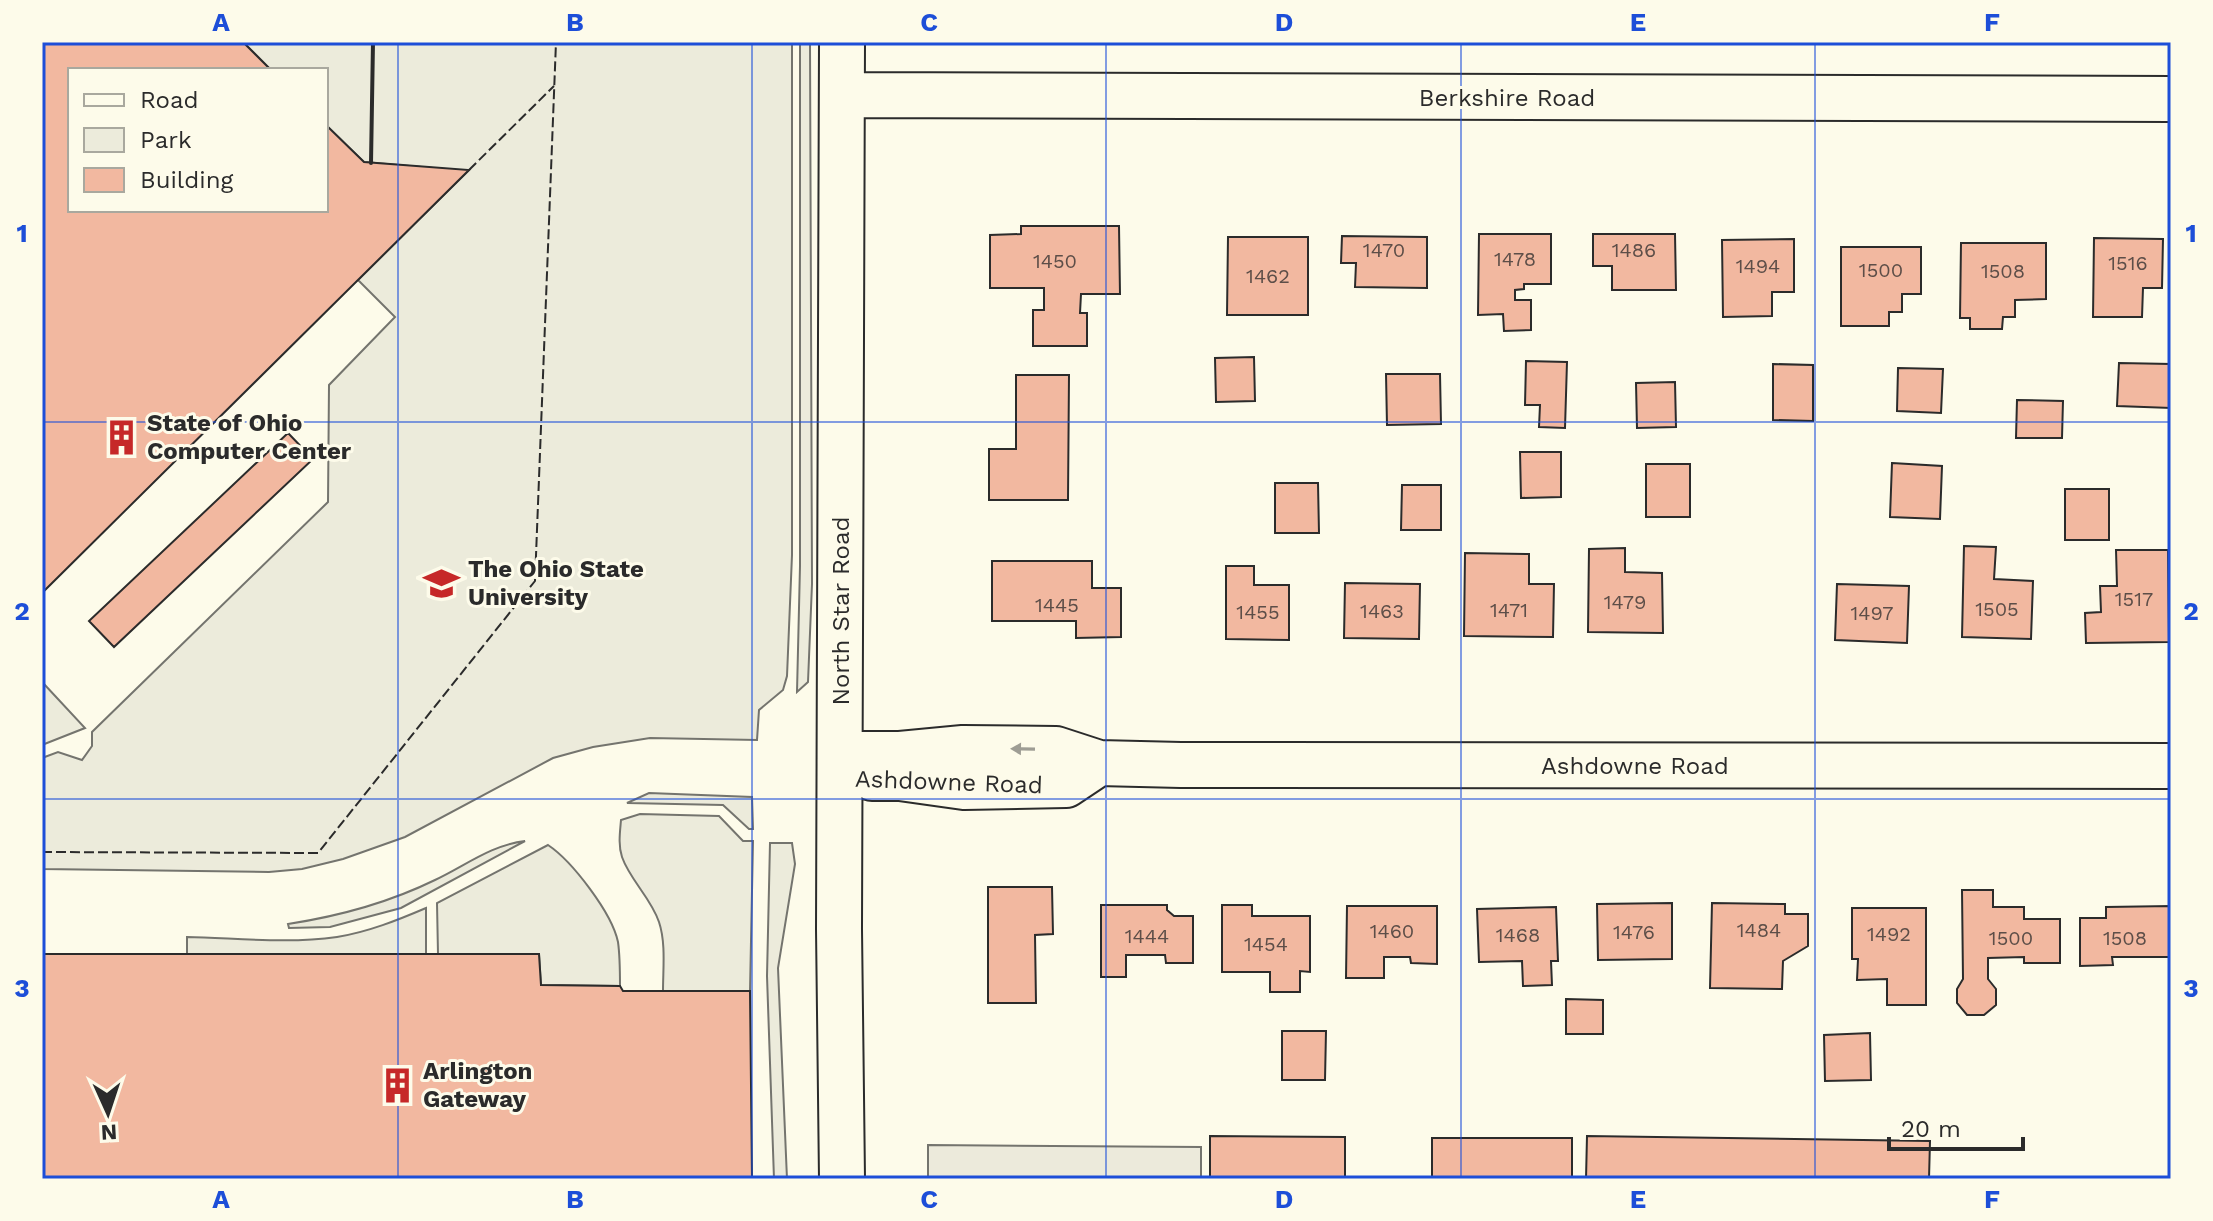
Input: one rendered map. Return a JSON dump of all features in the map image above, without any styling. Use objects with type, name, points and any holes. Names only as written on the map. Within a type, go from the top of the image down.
[{"type":"street","name":"North Star Road","points":[[842,42],[839,929],[842,1179]]},
{"type":"street","name":"Berkshire Road","points":[[842,95],[2171,99]]},
{"type":"street","name":"Ashdowne Road","points":[[841,766],[964,787],[1066,785],[1099,763],[2171,766]]},
{"type":"green space","points":[[243,42],[792,42],[792,555],[787,676],[783,690],[759,710],[757,740],[650,738],[593,747],[553,758],[405,837],[343,859],[302,869],[269,872],[42,869],[42,758],[58,752],[82,760],[92,746],[92,732],[328,502],[329,385],[395,317],[358,280],[468,171],[364,162],[328,127],[328,68],[269,68]]},
{"type":"green space","points":[[800,42],[810,42],[812,584],[808,682],[797,692],[800,566]]},
{"type":"green space","points":[[44,684],[85,728],[42,745],[42,686]]},
{"type":"green space","points":[[649,793],[752,797],[753,829],[749,829],[723,805],[627,803]]},
{"type":"green space","points":[[640,814],[719,816],[743,841],[753,841],[750,991],[663,991],[663,947],[659,922],[630,873],[620,848],[621,820]]},
{"type":"green space","points":[[525,841],[401,908],[330,927],[289,928],[288,924],[382,902],[435,880],[489,851]]},
{"type":"green space","points":[[770,843],[792,843],[795,864],[778,968],[787,1179],[774,1179],[767,976]]},
{"type":"green space","points":[[548,845],[579,875],[608,917],[618,942],[620,986],[541,985],[539,954],[438,954],[437,903]]},
{"type":"green space","points":[[426,908],[426,954],[187,954],[187,937],[281,940],[337,937],[371,929]]},
{"type":"shaded area","points":[[928,1145],[1201,1147],[1201,1179],[928,1179]]},
{"type":"building","name":"State of Ohio Computer Center","points":[[42,42],[243,42],[269,68],[68,68],[68,212],[328,212],[328,127],[364,162],[469,170],[42,593]]},
{"type":"building","points":[[1021,226],[1119,226],[1120,294],[1081,294],[1080,313],[1087,313],[1087,346],[1033,346],[1033,310],[1044,310],[1044,288],[990,288],[990,235],[1021,234]]},
{"type":"building","points":[[1479,234],[1551,234],[1551,284],[1524,284],[1524,289],[1515,290],[1515,300],[1531,300],[1531,330],[1504,331],[1503,314],[1478,315]]},
{"type":"building","points":[[1593,234],[1675,234],[1676,290],[1612,290],[1612,266],[1593,266]]},
{"type":"building","points":[[1342,236],[1427,237],[1427,288],[1355,287],[1356,263],[1341,263]]},
{"type":"building","points":[[1228,237],[1308,237],[1308,315],[1227,315]]},
{"type":"building","points":[[2094,238],[2163,239],[2162,288],[2143,288],[2142,317],[2093,317]]},
{"type":"building","points":[[1794,239],[1794,292],[1772,292],[1772,316],[1723,317],[1722,240]]},
{"type":"building","points":[[1961,243],[2046,243],[2046,299],[2015,300],[2015,317],[2003,317],[2002,329],[1970,329],[1970,318],[1960,318]]},
{"type":"building","points":[[1841,247],[1921,247],[1921,294],[1902,294],[1902,312],[1889,312],[1889,326],[1841,326]]},
{"type":"building","points":[[1254,357],[1255,401],[1216,402],[1215,358]]},
{"type":"building","points":[[1526,361],[1567,362],[1565,428],[1539,427],[1540,405],[1525,405]]},
{"type":"building","points":[[2119,363],[2171,364],[2171,408],[2117,406]]},
{"type":"building","points":[[1773,364],[1813,365],[1813,421],[1773,420]]},
{"type":"building","points":[[1898,368],[1943,369],[1941,413],[1897,411]]},
{"type":"building","points":[[1386,374],[1440,374],[1441,424],[1387,425]]},
{"type":"building","points":[[1016,375],[1069,375],[1068,500],[989,500],[989,449],[1016,449]]},
{"type":"building","points":[[1675,382],[1676,427],[1637,428],[1636,383]]},
{"type":"building","points":[[2017,400],[2063,401],[2062,438],[2016,438]]},
{"type":"building","points":[[288,433],[313,459],[114,647],[89,621]]},
{"type":"building","points":[[1520,452],[1561,452],[1561,497],[1521,498]]},
{"type":"building","points":[[1892,463],[1942,466],[1940,519],[1890,517]]},
{"type":"building","points":[[1646,464],[1690,464],[1690,517],[1646,517]]},
{"type":"building","points":[[1275,483],[1318,483],[1319,533],[1275,533]]},
{"type":"building","points":[[1402,485],[1441,485],[1441,530],[1401,530]]},
{"type":"building","points":[[2065,489],[2109,489],[2109,540],[2065,540]]},
{"type":"building","points":[[1964,546],[1996,547],[1994,579],[2033,581],[2031,639],[1962,637]]},
{"type":"building","points":[[1625,548],[1625,572],[1662,573],[1663,633],[1588,632],[1589,549]]},
{"type":"building","points":[[2116,550],[2168,550],[2169,642],[2086,643],[2085,613],[2101,612],[2100,586],[2117,586]]},
{"type":"building","points":[[1465,553],[1529,554],[1529,584],[1554,584],[1553,637],[1464,636]]},
{"type":"building","points":[[992,561],[1092,561],[1092,588],[1121,588],[1121,637],[1076,638],[1076,621],[992,621]]},
{"type":"building","points":[[1226,566],[1254,566],[1254,585],[1289,585],[1289,640],[1226,639]]},
{"type":"building","points":[[1345,583],[1420,584],[1419,639],[1344,638]]},
{"type":"building","points":[[1837,584],[1909,586],[1907,643],[1835,640]]},
{"type":"building","points":[[988,887],[1052,887],[1053,934],[1035,935],[1036,1003],[988,1003]]},
{"type":"building","points":[[1962,890],[1993,890],[1993,907],[2024,907],[2024,919],[2060,919],[2060,963],[2024,963],[2024,957],[1988,958],[1988,979],[1996,989],[1996,1005],[1984,1015],[1967,1015],[1957,1003],[1957,989],[1963,979]]},
{"type":"building","points":[[1672,903],[1672,959],[1598,960],[1597,904]]},
{"type":"building","points":[[1712,903],[1785,904],[1785,914],[1808,914],[1808,946],[1783,961],[1782,989],[1710,988]]},
{"type":"building","points":[[1101,905],[1167,905],[1167,910],[1174,916],[1193,916],[1193,963],[1166,963],[1165,955],[1126,955],[1126,977],[1101,977]]},
{"type":"building","points":[[1222,905],[1252,905],[1252,916],[1310,916],[1310,972],[1300,971],[1300,992],[1270,992],[1270,972],[1222,972]]},
{"type":"building","points":[[1347,906],[1437,906],[1437,964],[1411,963],[1410,957],[1384,957],[1384,978],[1346,978]]},
{"type":"building","points":[[2171,906],[2171,957],[2112,957],[2113,965],[2080,966],[2080,918],[2106,918],[2106,907]]},
{"type":"building","points":[[1556,907],[1558,961],[1551,961],[1552,985],[1523,986],[1522,961],[1479,962],[1477,909]]},
{"type":"building","points":[[1852,908],[1926,908],[1926,1005],[1887,1005],[1887,979],[1857,980],[1858,959],[1852,959]]},
{"type":"building","name":"Arlington Gateway","points":[[42,954],[539,954],[541,985],[620,986],[623,991],[750,991],[752,1179],[42,1179]]},
{"type":"building","points":[[1566,999],[1603,1000],[1603,1034],[1566,1034]]},
{"type":"building","points":[[1282,1031],[1326,1031],[1325,1080],[1282,1080]]},
{"type":"building","points":[[1870,1033],[1871,1080],[1825,1081],[1824,1035]]},
{"type":"building","points":[[1210,1136],[1345,1137],[1345,1179],[1210,1179]]},
{"type":"building","points":[[1587,1136],[1930,1141],[1929,1179],[1586,1179]]},
{"type":"building","points":[[1432,1138],[1572,1138],[1572,1179],[1432,1179]]},
{"type":"fence","points":[[42,852],[318,853],[535,581],[556,42]]},
{"type":"fence","points":[[469,170],[554,86]]},
{"type":"wall","points":[[371,163],[373,42]]},
{"type":"place","name":"State of Ohio Computer Center","points":[[121,437]]},
{"type":"place","name":"The Ohio State University","points":[[442,583]]},
{"type":"place","name":"Arlington Gateway","points":[[397,1085]]}]
